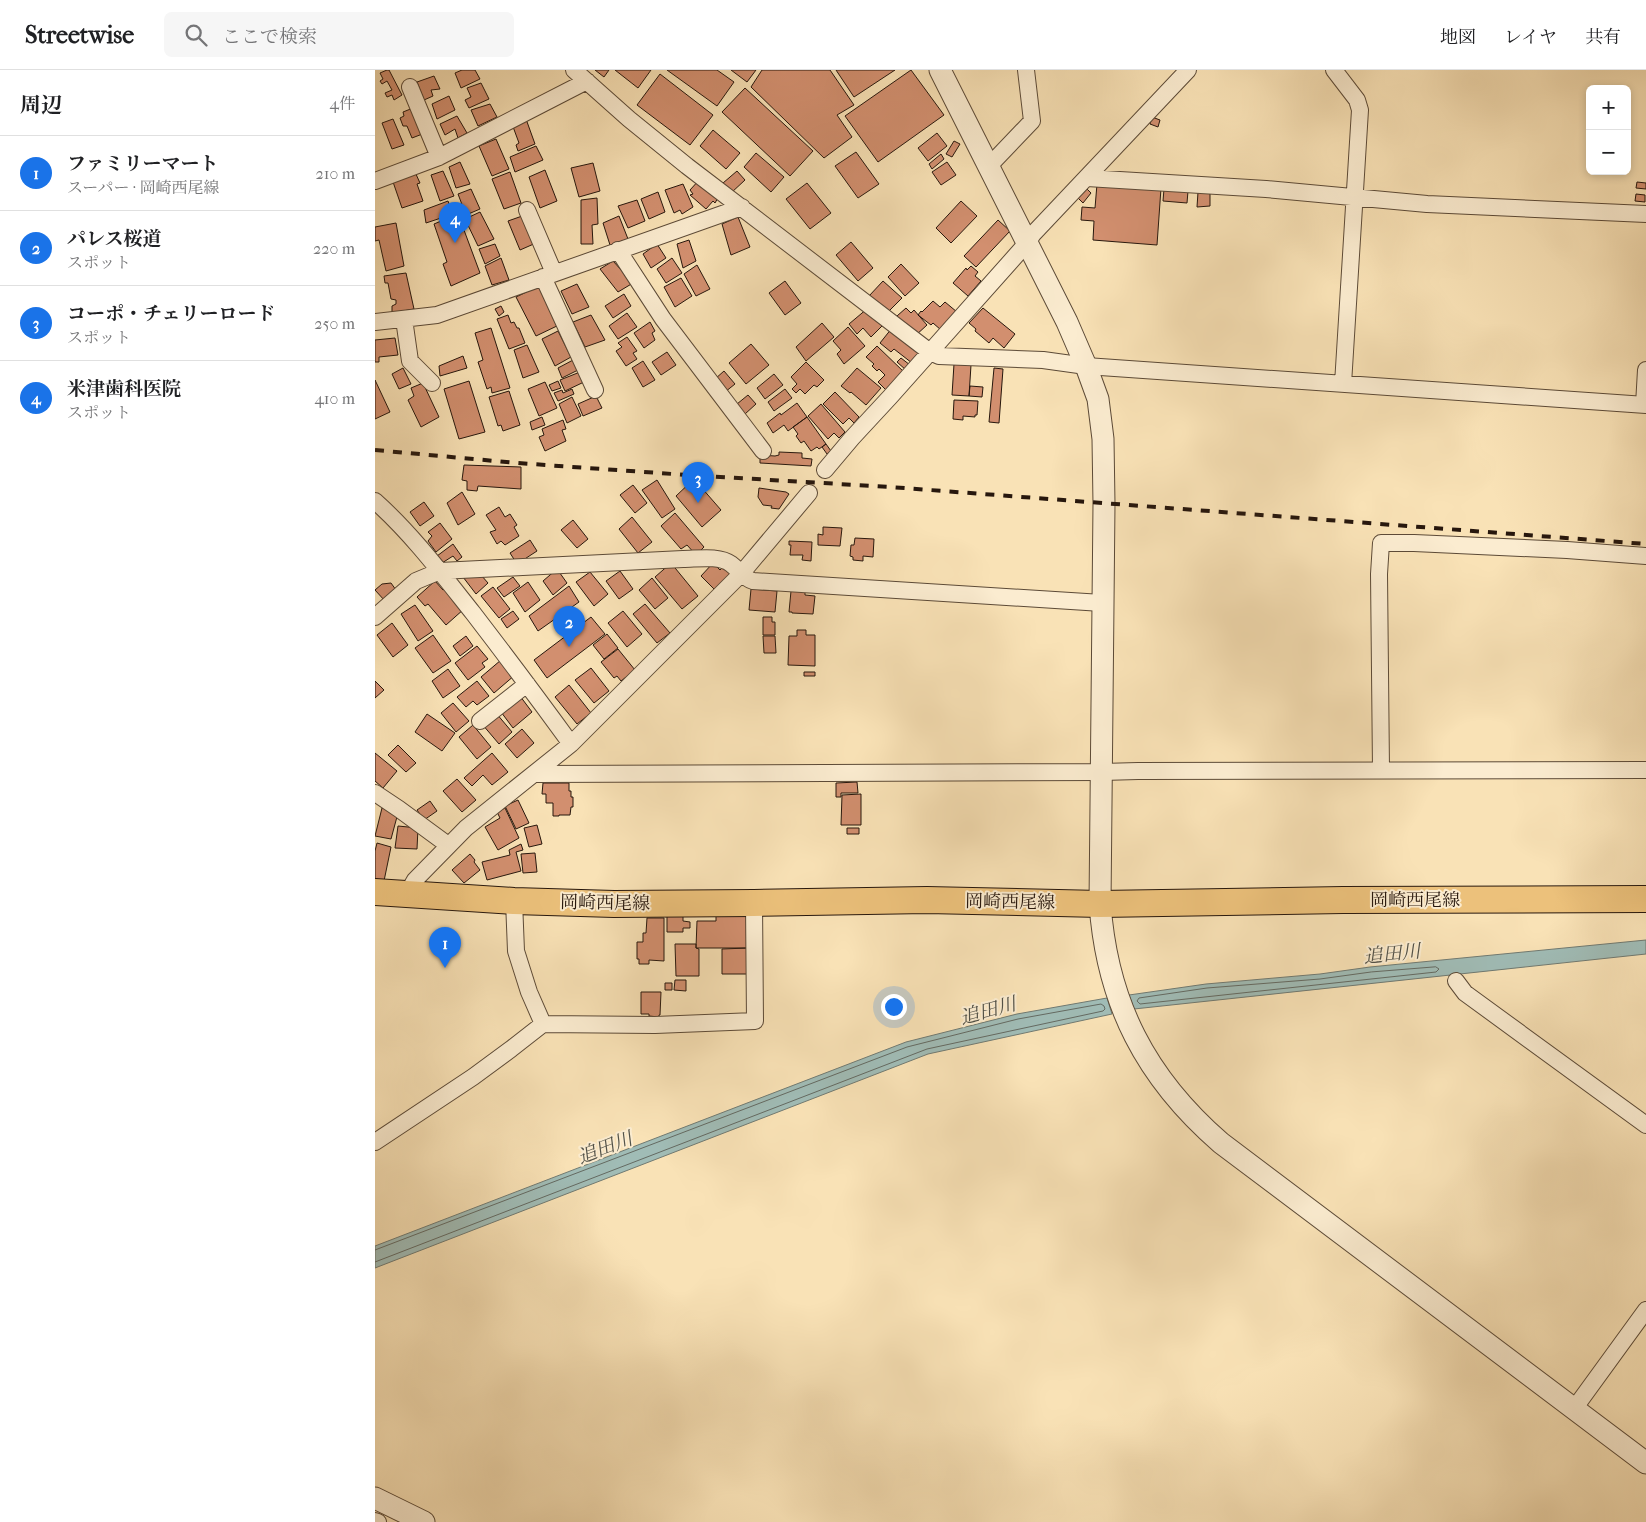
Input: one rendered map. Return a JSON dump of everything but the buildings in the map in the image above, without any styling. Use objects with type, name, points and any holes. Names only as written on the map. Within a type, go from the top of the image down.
[{"type":"main road","name":"岡崎西尾線","points":[[375,892],[514,901],[614,904],[927,900],[1100,904],[1353,900],[1646,899]]},
{"type":"street","points":[[574,70],[644,131],[930,352],[939,356],[1043,360],[1086,366],[1645,405],[1646,370]]},
{"type":"street","points":[[940,70],[1067,322],[1098,398],[1103,439],[1100,904],[1103,934],[1116,993],[1139,1045],[1152,1066],[1173,1093],[1204,1128],[1646,1464]]},
{"type":"street","points":[[989,166],[1032,121],[1026,70]]},
{"type":"street","points":[[825,470],[1033,234],[1188,70]]},
{"type":"street","points":[[1334,70],[1357,100],[1360,110],[1343,384]]},
{"type":"street","points":[[375,181],[439,157],[587,81]]},
{"type":"street","points":[[410,87],[439,157]]},
{"type":"street","points":[[1087,178],[1355,196],[1427,204],[1646,214]]},
{"type":"street","points":[[375,322],[437,315],[742,207]]},
{"type":"street","points":[[527,210],[549,275],[595,390]]},
{"type":"street","points":[[619,250],[663,319],[763,451]]},
{"type":"street","points":[[404,319],[410,361],[432,383]]},
{"type":"street","points":[[410,893],[415,880],[448,845],[466,828],[571,744],[741,574],[809,493]]},
{"type":"street","points":[[375,501],[393,517],[440,571],[571,744]]},
{"type":"street","points":[[1381,770],[1379,574],[1381,543],[1567,550],[1646,556]]},
{"type":"street","points":[[375,617],[416,581],[440,571],[718,559],[731,564],[748,580],[759,582],[1102,603]]},
{"type":"street","points":[[480,721],[527,684]]},
{"type":"street","points":[[535,774],[1102,772],[1138,770],[1646,770]]},
{"type":"street","points":[[375,794],[448,845]]},
{"type":"street","points":[[514,901],[516,951],[529,992],[543,1024]]},
{"type":"street","points":[[375,1142],[473,1077],[543,1024],[655,1025],[755,1021],[754,903]]},
{"type":"street","points":[[1456,981],[1465,993],[1646,1125]]},
{"type":"street","points":[[1574,1409],[1646,1310]]},
{"type":"street","points":[[375,1498],[424,1522]]},
{"type":"water","points":[[1646,940],[1646,954],[1134,1009],[1129,995],[1206,984]]},
{"type":"water","points":[[1107,998],[1112,1014],[928,1054],[375,1268],[375,1246],[906,1042],[1017,1014]]},
{"type":"railway","points":[[375,450],[517,463],[890,487],[1646,544]]},
{"type":"place","name":"米津歯科医院","points":[[455,243]]},
{"type":"place","name":"コーポ・チェリーロード","points":[[698,503]]},
{"type":"place","name":"パレス桜道","points":[[569,647]]},
{"type":"place","name":"ファミリーマート","points":[[445,968]]},
{"type":"water label","name":"追田川","points":[[1392,954]]},
{"type":"water label","name":"追田川","points":[[988,1011]]},
{"type":"water label","name":"追田川","points":[[605,1148]]}]
